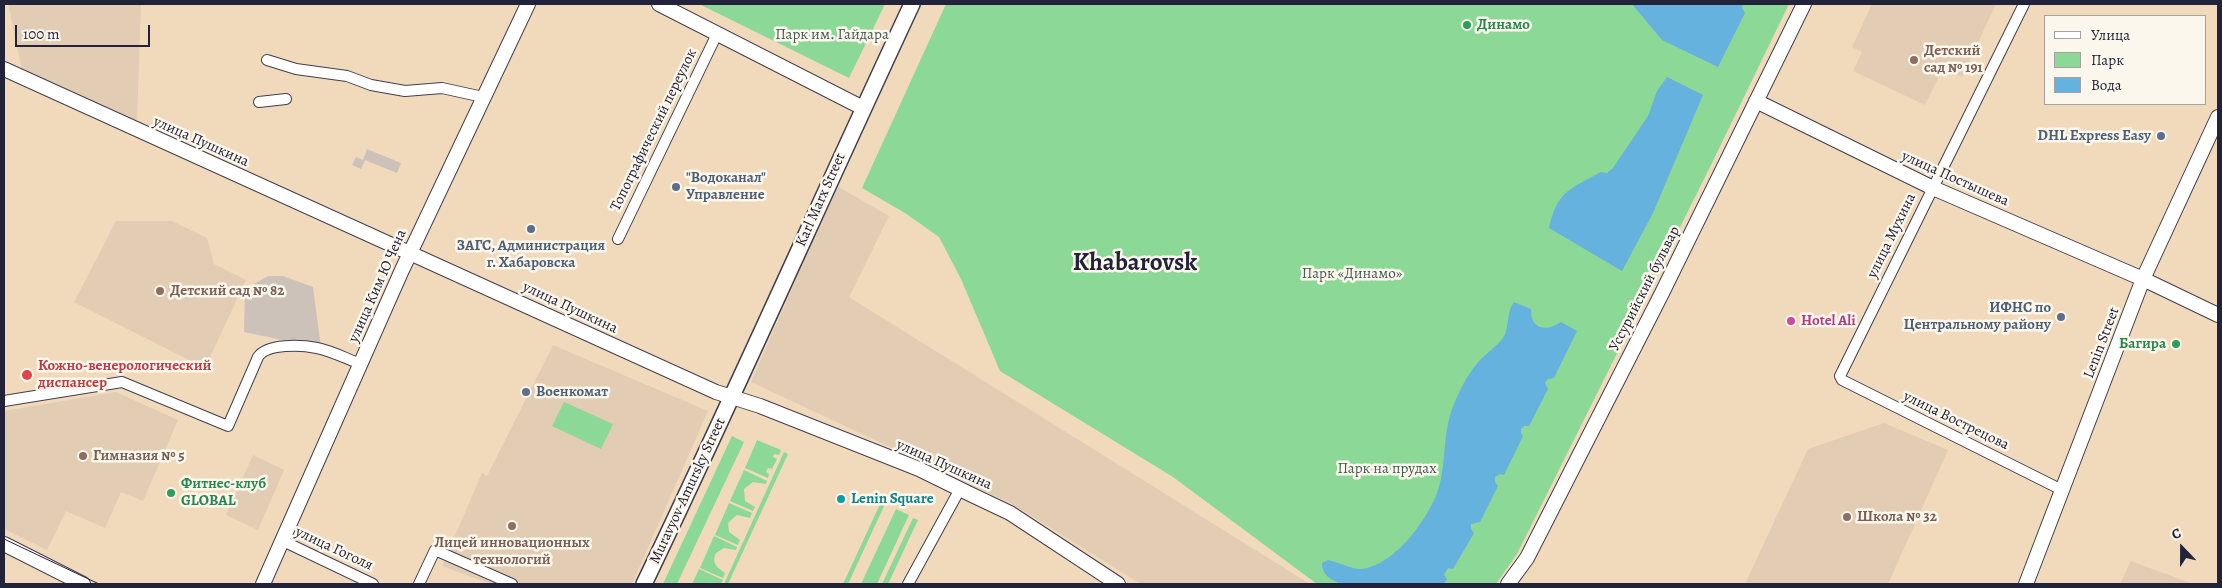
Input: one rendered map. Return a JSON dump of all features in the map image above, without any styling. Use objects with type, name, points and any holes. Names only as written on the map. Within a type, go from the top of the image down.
[{"type":"main road","name":"Karl Marx Street","points":[[732,397],[912,4]]},
{"type":"main road","name":"Muravyov-Amursky Street","points":[[644,584],[732,397]]},
{"type":"street","name":"улица Ким Ю Чена","points":[[263,584],[410,253],[528,4]]},
{"type":"street","points":[[659,4],[863,108]]},
{"type":"street","name":"Уссурийский бульвар","points":[[1508,584],[1527,558],[1662,293],[1804,4]]},
{"type":"street","name":"улица Мухина","points":[[1841,374],[2024,4]]},
{"type":"street","name":"Топографический переулок","points":[[618,239],[717,34]]},
{"type":"street","points":[[267,60],[296,69],[347,76],[371,85],[405,91],[442,88],[483,97]]},
{"type":"street","name":"улица Пушкина","points":[[4,69],[716,392],[760,406],[919,469],[1010,513],[1118,584]]},
{"type":"street","points":[[259,102],[286,99]]},
{"type":"street","name":"улица Постышева","points":[[1756,101],[1933,188],[2144,279],[2218,315]]},
{"type":"street","name":"Lenin Street","points":[[2026,584],[2144,279],[2218,117]]},
{"type":"street","points":[[4,401],[122,382],[228,426],[258,357],[265,349],[276,347],[317,348],[361,364]]},
{"type":"street","name":"улица Вострецова","points":[[1841,374],[1842,380],[2062,490]]},
{"type":"street","points":[[908,584],[960,489]]},
{"type":"street","name":"улица Гоголя","points":[[283,541],[373,584]]},
{"type":"street","points":[[4,544],[83,584]]},
{"type":"street","points":[[419,584],[435,550],[512,584]]},
{"type":"shaded area","points":[[8,4],[141,4],[137,122],[22,70]]},
{"type":"shaded area","name":"Детский сад № 191","points":[[1872,4],[1996,4],[1962,77],[1943,68],[1925,105],[1853,71],[1862,52],[1852,47]]},
{"type":"shaded area","points":[[367,149],[401,163],[397,173],[365,160],[361,169],[352,165],[356,157],[363,160]]},
{"type":"shaded area","points":[[837,186],[889,216],[849,297],[1310,584],[1141,584],[1012,504],[751,382]]},
{"type":"shaded area","name":"Детский сад № 82","points":[[116,221],[172,221],[207,238],[214,264],[246,280],[205,368],[74,302]]},
{"type":"shaded area","points":[[268,276],[283,276],[313,287],[321,348],[244,332],[245,289]]},
{"type":"shaded area","points":[[553,345],[708,411],[632,584],[491,584],[442,566],[482,473],[487,476]]},
{"type":"shaded area","name":"Гимназия № 5","points":[[116,392],[178,420],[143,501],[121,492],[105,528],[66,511],[47,550],[4,529],[4,411]]},
{"type":"shaded area","name":"Школа № 32","points":[[1884,423],[1948,450],[1888,584],[1745,584],[1808,449]]},
{"type":"shaded area","points":[[253,455],[284,470],[258,530],[226,515]]},
{"type":"shaded area","points":[[2131,561],[2193,584],[2120,584]]},
{"type":"green space","name":"Парк им. Гайдара","points":[[699,4],[885,4],[849,78]]},
{"type":"green space","name":"Парк «Динамо»","points":[[946,4],[1789,4],[1517,554],[1496,584],[1317,584],[1173,477],[1000,371],[961,279],[939,237],[905,213],[862,188]]},
{"type":"green space","points":[[564,402],[613,424],[601,449],[552,426]]},
{"type":"green space","points":[[732,436],[744,442],[677,584],[663,584]]},
{"type":"green space","points":[[757,440],[781,450],[779,455],[774,454],[773,457],[777,459],[772,469],[768,468],[766,472],[769,474],[768,478],[745,468]]},
{"type":"green space","points":[[784,452],[788,454],[728,584],[724,584]]},
{"type":"green space","points":[[744,470],[767,481],[766,484],[753,482],[744,489],[745,501],[755,507],[753,511],[730,501]]},
{"type":"green space","points":[[881,502],[885,504],[848,584],[843,584]]},
{"type":"green space","points":[[729,503],[752,513],[750,518],[737,515],[728,523],[729,532],[740,540],[738,545],[715,535]]},
{"type":"green space","points":[[896,509],[909,515],[877,584],[861,584]]},
{"type":"green space","points":[[913,518],[918,520],[888,584],[882,584]]},
{"type":"green space","points":[[714,536],[737,547],[736,550],[724,548],[716,553],[714,560],[717,567],[725,573],[723,578],[700,568]]},
{"type":"green space","points":[[699,569],[723,580],[721,584],[692,584]]},
{"type":"water","points":[[1632,4],[1743,4],[1742,8],[1745,13],[1718,67],[1662,40]]},
{"type":"water","points":[[1667,77],[1703,95],[1653,213],[1622,271],[1549,228],[1556,206],[1566,192],[1601,172],[1607,173],[1613,168],[1648,116],[1657,91]]},
{"type":"water","points":[[1514,302],[1531,309],[1533,321],[1540,327],[1550,327],[1561,322],[1577,331],[1554,378],[1548,379],[1545,383],[1548,389],[1529,426],[1524,426],[1521,429],[1523,436],[1504,475],[1500,474],[1495,477],[1495,482],[1498,486],[1480,522],[1471,524],[1471,529],[1474,533],[1453,569],[1448,568],[1444,575],[1447,579],[1444,584],[1341,584],[1331,579],[1325,574],[1322,563],[1328,560],[1361,569],[1374,566],[1398,550],[1428,512],[1439,487],[1448,421],[1451,412],[1467,377],[1481,359],[1503,338]]},
{"type":"tram line","points":[[4,539],[99,584]]},
{"type":"place","name":"Динамо","points":[[1467,25]]},
{"type":"place","name":"Детский сад № 191","points":[[1914,60]]},
{"type":"place","name":"DHL Express Easy","points":[[2161,136]]},
{"type":"place","name":"\"Водоканал\" Управление","points":[[676,187]]},
{"type":"place","name":"ЗАГС, Администрация г. Хабаровска","points":[[531,229]]},
{"type":"place","name":"Детский сад № 82","points":[[160,291]]},
{"type":"place","name":"ИФНС по Центральному району","points":[[2061,317]]},
{"type":"place","name":"Hotel Ali","points":[[1791,321]]},
{"type":"place","name":"Багира","points":[[2176,344]]},
{"type":"place","name":"Кожно-венерологический диспансер","points":[[27,375]]},
{"type":"place","name":"Военкомат","points":[[526,392]]},
{"type":"place","name":"Гимназия № 5","points":[[83,456]]},
{"type":"place","name":"Фитнес-клуб GLOBAL","points":[[171,493]]},
{"type":"place","name":"Lenin Square","points":[[841,499]]},
{"type":"place","name":"Школа № 32","points":[[1847,517]]},
{"type":"place","name":"Лицей инновационных технологий","points":[[512,526]]},
{"type":"district","name":"Khabarovsk","points":[[1135,264]]},
{"type":"park label","name":"Парк на прудах","points":[[1387,469]]}]
